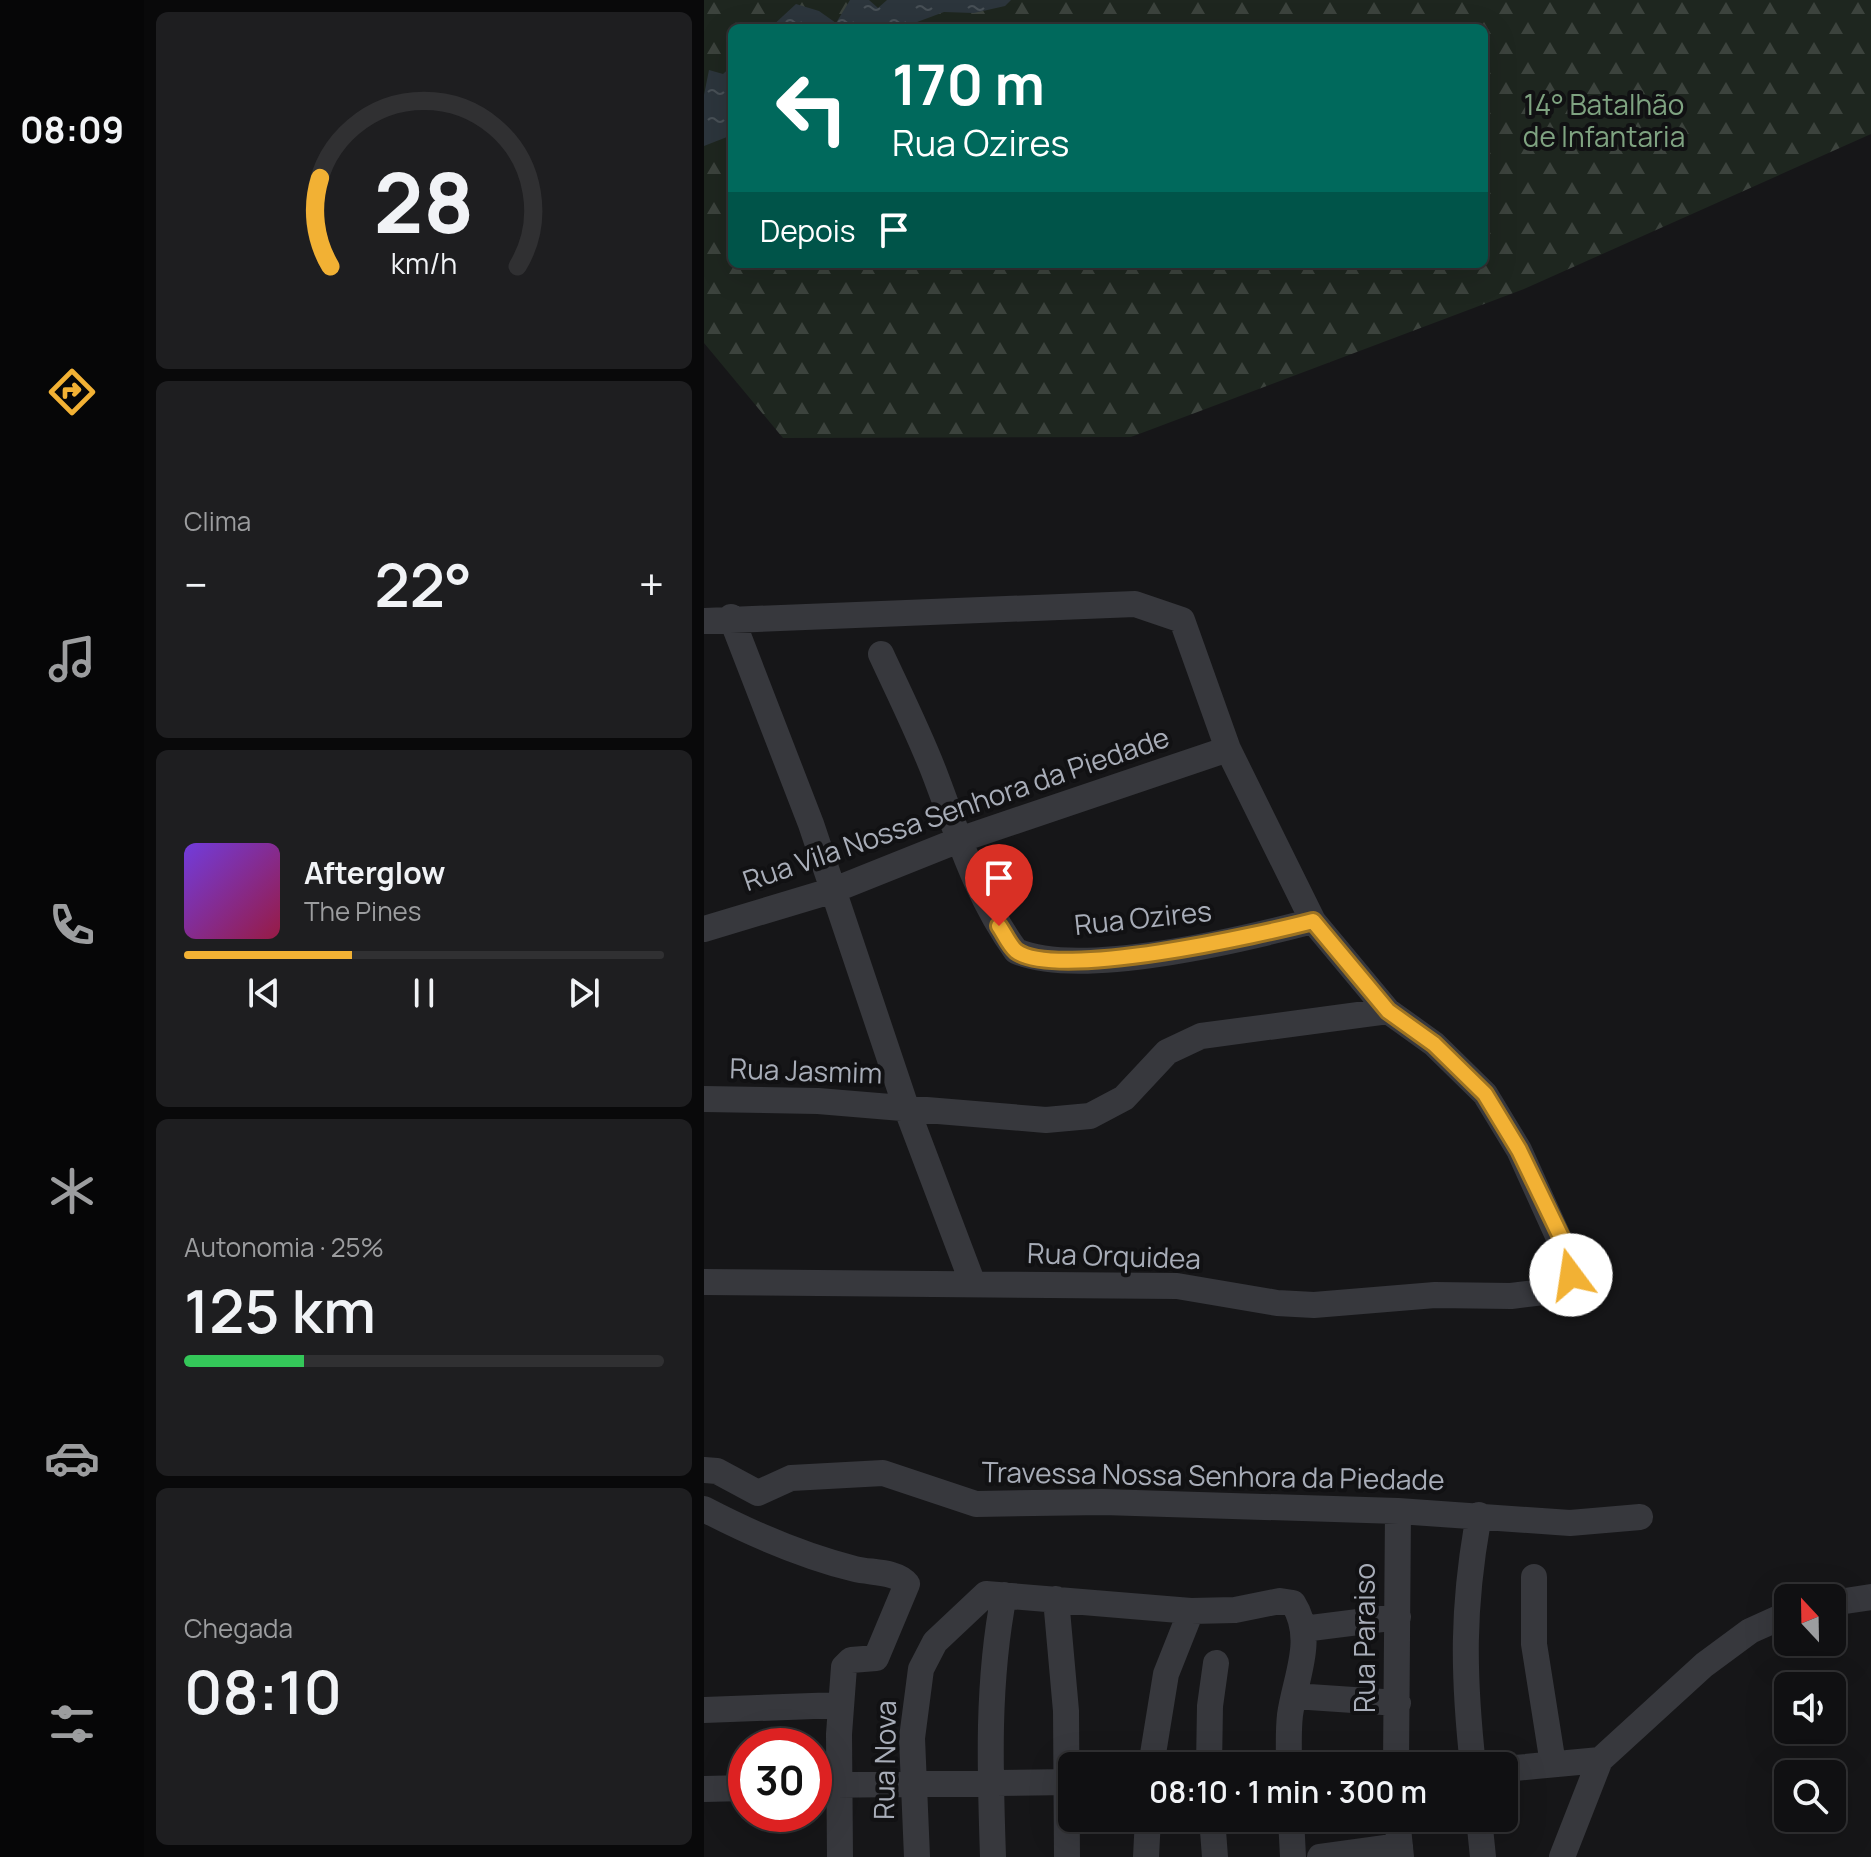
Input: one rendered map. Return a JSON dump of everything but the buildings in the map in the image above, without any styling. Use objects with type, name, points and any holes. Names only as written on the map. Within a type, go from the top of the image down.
[{"type":"street","points":[[704,621],[731,617],[1135,604],[1182,620],[1228,749],[1313,921],[1388,1011]]},
{"type":"street","points":[[731,617],[834,890],[906,1107]]},
{"type":"street","name":"Rua Ozires","points":[[881,654],[933,770],[959,840],[999,926],[1016,951],[1029,956],[1121,956],[1193,949],[1313,921]]},
{"type":"street","name":"Rua Vila Nossa Senhora da Piedade","points":[[707,921],[834,890],[959,840],[1228,749]]},
{"type":"street","name":"Rua Jasmim","points":[[704,1099],[906,1107],[1046,1120],[1090,1116],[1124,1098],[1167,1052],[1201,1036],[1388,1011]]},
{"type":"street","name":"Rua Orquidea","points":[[704,1282],[1177,1286],[1277,1303],[1314,1305],[1435,1295],[1535,1294],[1566,1285],[1571,1265],[1568,1254],[1503,1121],[1466,1072],[1388,1011]]},
{"type":"street","name":"Rua Jasmim","points":[[906,1107],[973,1284]]},
{"type":"street","name":"Travessa Nossa Senhora da Piedade","points":[[704,1470],[717,1471],[758,1493],[791,1478],[883,1473],[976,1504],[1103,1502],[1398,1511],[1570,1523],[1640,1517]]},
{"type":"street","points":[[704,1509],[780,1545],[906,1581],[907,1592],[874,1660],[857,1659],[847,1663],[832,1750]]},
{"type":"street","name":"Rua Paraiso","points":[[1396,1752],[1398,1511]]},
{"type":"street","points":[[1472,1752],[1466,1697],[1464,1605],[1479,1515]]},
{"type":"street","points":[[1534,1577],[1534,1644],[1553,1764]]},
{"type":"street","points":[[993,1857],[990,1784],[995,1594],[1191,1611],[1235,1610],[1280,1601],[1293,1603],[1303,1629],[1290,1752]]},
{"type":"street","name":"Rua Nova","points":[[917,1857],[915,1700],[926,1655],[995,1594]]},
{"type":"street","points":[[1846,1601],[1871,1597]]},
{"type":"street","points":[[1056,1599],[1067,1752]]},
{"type":"street","points":[[1153,1752],[1166,1674],[1191,1611]]},
{"type":"street","points":[[1303,1629],[1398,1617]]},
{"type":"street","points":[[1562,1857],[1600,1760],[1704,1665],[1774,1620]]},
{"type":"street","points":[[1209,1752],[1216,1663]]},
{"type":"street","points":[[1294,1696],[1398,1703]]},
{"type":"street","points":[[704,1710],[840,1705]]},
{"type":"street","points":[[1518,1768],[1600,1760]]},
{"type":"street","points":[[832,1784],[1058,1782]]},
{"type":"street","points":[[704,1789],[728,1788]]},
{"type":"street","points":[[832,1815],[840,1857]]},
{"type":"street","points":[[1067,1832],[1067,1857]]},
{"type":"street","points":[[1146,1857],[1147,1832]]},
{"type":"street","points":[[1213,1832],[1215,1857]]},
{"type":"street","points":[[1292,1832],[1293,1857]]},
{"type":"street","points":[[1480,1832],[1483,1857]]},
{"type":"street","points":[[1320,1857],[1400,1851]]},
{"type":"green space","name":"14° Batalhão de Infantaria","points":[[704,0],[1871,0],[1871,134],[1524,289],[1131,437],[783,438],[704,343]]},
{"type":"water","points":[[850,0],[869,0],[878,8],[887,0],[1011,0],[1005,6],[974,13],[944,12],[912,24],[774,24],[796,4],[819,11],[836,23]]},
{"type":"water","points":[[709,70],[723,74],[728,70],[728,137],[704,146],[704,95]]},
{"type":"route","points":[[999,926],[1016,951],[1029,956],[1070,958],[1134,956],[1193,949],[1238,941],[1313,921],[1388,1011],[1434,1044],[1466,1072],[1485,1094],[1519,1150],[1562,1239],[1571,1265],[1571,1275]]}]
